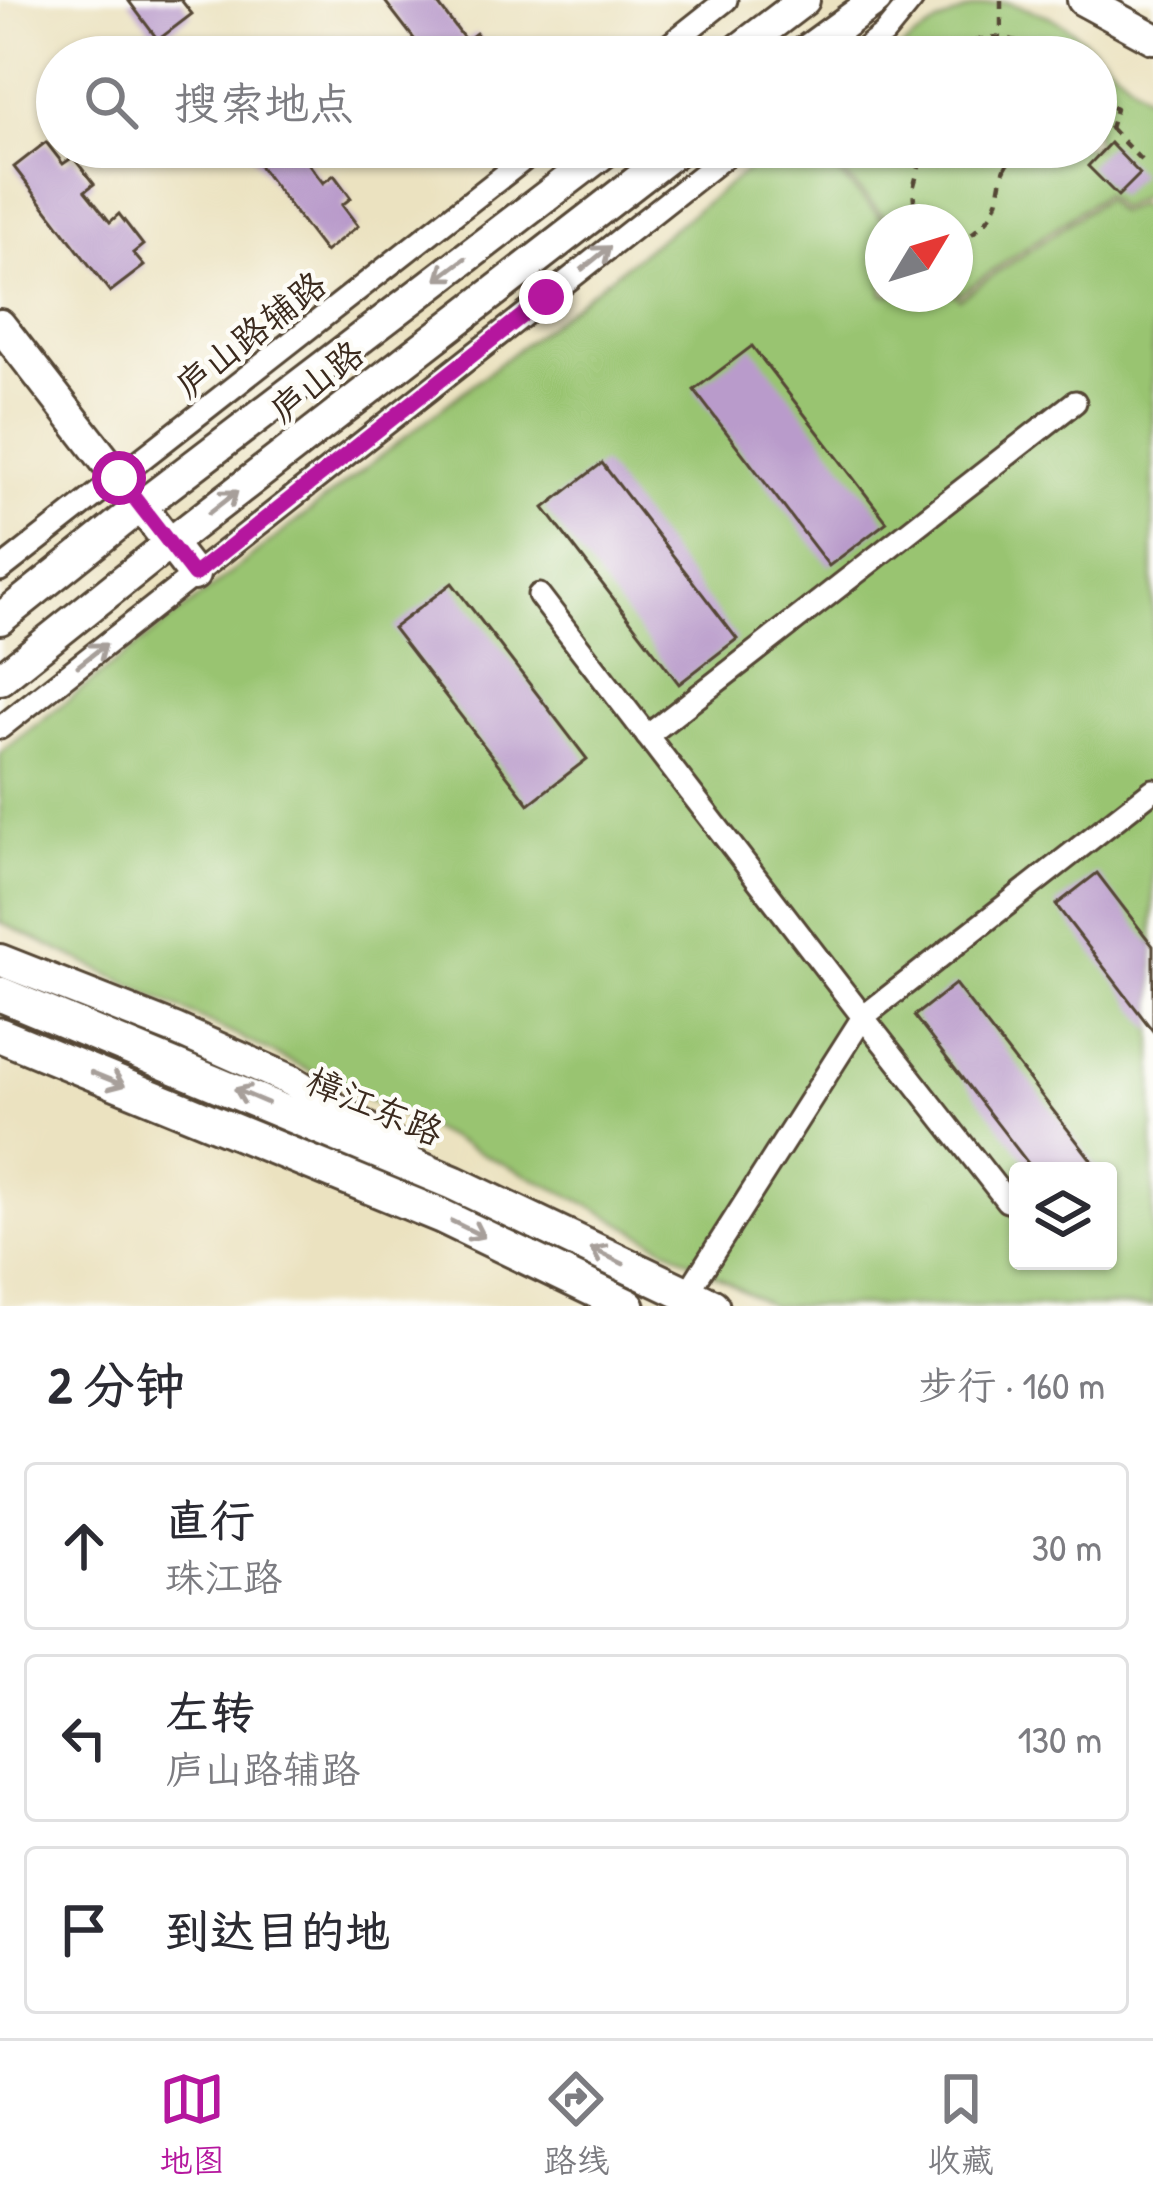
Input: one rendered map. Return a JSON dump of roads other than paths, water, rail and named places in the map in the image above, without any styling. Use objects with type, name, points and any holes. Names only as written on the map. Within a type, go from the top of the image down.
[{"type":"main road","points":[[826,36],[876,0]]},
{"type":"main road","points":[[835,36],[908,0]]},
{"type":"main road","points":[[1083,0],[1153,38]]},
{"type":"main road","points":[[1124,0],[1153,27]]},
{"type":"main road","points":[[756,36],[802,1]]},
{"type":"main road","name":"庐山路","points":[[0,619],[584,168]]},
{"type":"main road","name":"庐山路","points":[[0,680],[654,168]]},
{"type":"main road","points":[[0,325],[194,575]]},
{"type":"main road","points":[[0,959],[292,1081],[454,1183]]},
{"type":"main road","name":"樟江东路","points":[[0,994],[454,1183],[700,1300]]},
{"type":"main road","name":"樟江东路","points":[[0,1035],[441,1216],[628,1306]]},
{"type":"street","points":[[681,36],[726,0]]},
{"type":"street","points":[[881,36],[908,0]]},
{"type":"street","name":"庐山路辅路","points":[[0,570],[513,168]]},
{"type":"street","points":[[0,728],[710,168]]},
{"type":"street","points":[[647,736],[1075,402]]},
{"type":"street","points":[[539,595],[1007,1201]]},
{"type":"street","points":[[700,1300],[862,1017],[1153,790]]}]
